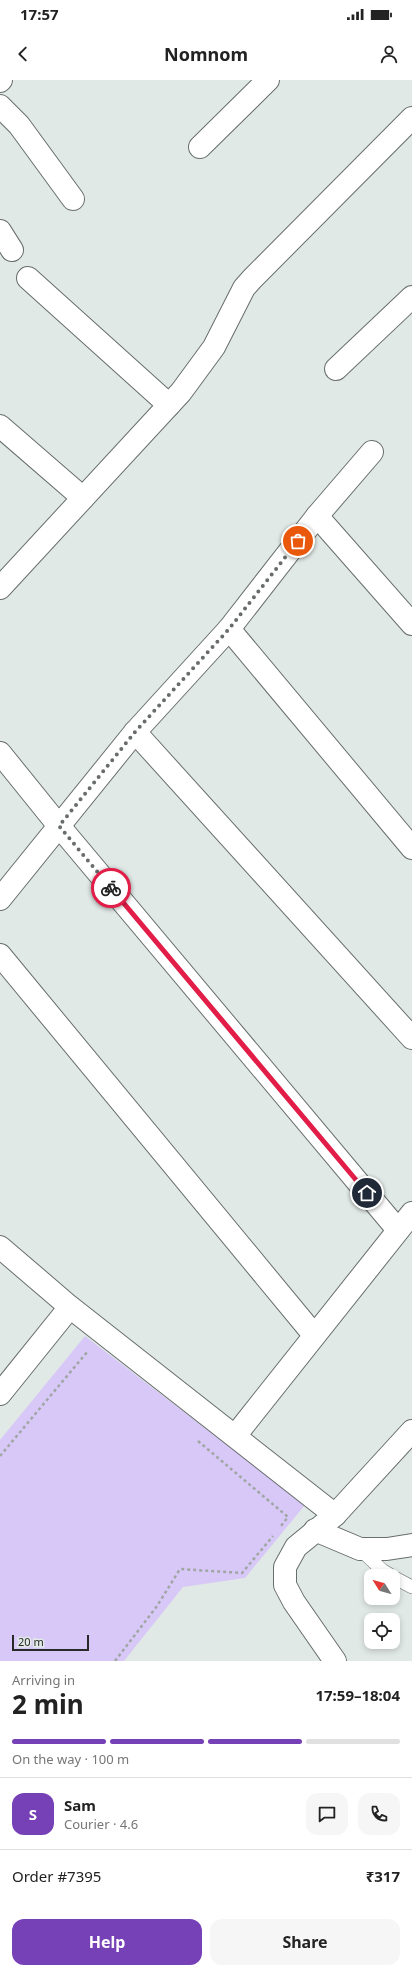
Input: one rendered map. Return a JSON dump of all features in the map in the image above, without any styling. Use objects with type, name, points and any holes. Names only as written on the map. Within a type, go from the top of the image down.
[{"type":"street","points":[[200,147],[268,80]]},
{"type":"street","points":[[0,106],[19,125],[73,199]]},
{"type":"street","points":[[0,588],[181,392],[214,347],[244,288],[412,118]]},
{"type":"street","points":[[0,231],[12,250]]},
{"type":"street","points":[[28,278],[169,405]]},
{"type":"street","points":[[336,370],[412,297]]},
{"type":"street","points":[[0,426],[83,498]]},
{"type":"street","points":[[0,899],[135,732],[229,629],[317,516],[372,452]]},
{"type":"street","points":[[317,516],[412,624]]},
{"type":"street","points":[[229,629],[412,848]]},
{"type":"street","points":[[135,732],[412,1038]]},
{"type":"street","points":[[0,753],[59,826],[398,1230]]},
{"type":"street","points":[[0,955],[314,1335]]},
{"type":"street","points":[[235,1436],[412,1213]]},
{"type":"street","points":[[0,1247],[70,1307],[335,1515]]},
{"type":"street","points":[[0,1394],[70,1307]]},
{"type":"street","points":[[335,1661],[294,1602],[285,1585],[285,1567],[296,1547],[335,1515],[412,1431]]},
{"type":"street","points":[[315,1530],[360,1549],[387,1549],[412,1545]]},
{"type":"lane","points":[[360,1549],[381,1569]]},
{"type":"lane","points":[[400,1580],[412,1587]]},
{"type":"path","points":[[0,1456],[89,1349],[95,1354]]},
{"type":"path","points":[[192,1436],[288,1517],[279,1528]]},
{"type":"path","points":[[115,1661],[157,1606],[180,1569],[242,1573],[274,1534]]},
{"type":"shaded area","points":[[85,1336],[305,1505],[245,1578],[183,1587],[124,1661],[0,1661],[0,1440]]},
{"type":"way so far","points":[[111,888],[59,826],[135,732],[229,629],[298,541]]},
{"type":"route","points":[[111,888],[367,1193]]}]
